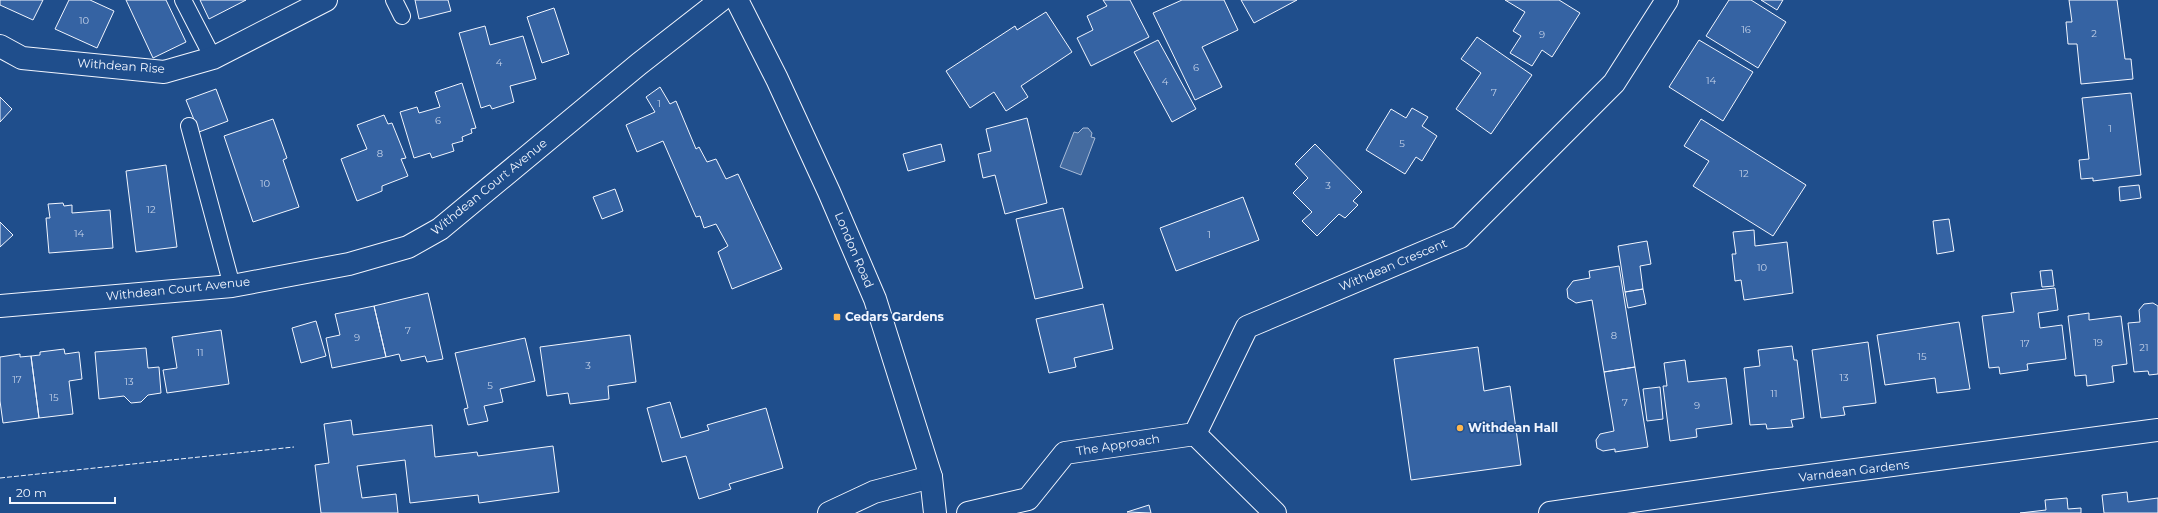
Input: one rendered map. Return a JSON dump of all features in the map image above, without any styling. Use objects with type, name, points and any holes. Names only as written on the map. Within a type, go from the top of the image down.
[{"type":"main road","name":"Withdean Rise","points":[[0,46],[22,58],[164,72],[214,58],[326,0]]},
{"type":"main road","name":"Withdean Court Avenue","points":[[0,306],[232,286],[349,264],[408,247],[434,232],[638,64],[721,0]]},
{"type":"main road","name":"London Road","points":[[737,0],[777,79],[829,192],[875,299],[931,477],[935,513]]},
{"type":"main road","name":"Withdean Crescent","points":[[1196,434],[1247,327],[1460,237],[1614,83],[1667,0]]},
{"type":"main road","name":"Varndean Gardens","points":[[1550,513],[1771,481],[2158,430]]},
{"type":"main road","points":[[1196,434],[1275,513]]},
{"type":"main road","name":"The Approach","points":[[968,513],[1028,499],[1065,453],[1196,434]]},
{"type":"main road","points":[[829,513],[874,492],[931,477]]},
{"type":"lane","points":[[183,0],[214,58]]},
{"type":"lane","points":[[394,0],[402,16]]},
{"type":"lane","points":[[189,126],[232,286]]},
{"type":"water","points":[[1083,128],[1088,128],[1092,133],[1091,137],[1095,138],[1081,175],[1060,167],[1074,132],[1078,133]]},
{"type":"building","points":[[0,0],[43,0],[33,20],[0,5]]},
{"type":"building","points":[[69,0],[90,0],[114,11],[97,48],[55,29]]},
{"type":"building","points":[[126,0],[166,0],[186,42],[153,58]]},
{"type":"building","points":[[200,0],[246,0],[209,19]]},
{"type":"building","points":[[415,0],[448,0],[451,11],[419,19]]},
{"type":"building","points":[[1103,0],[1130,0],[1149,37],[1091,66],[1077,38],[1093,30],[1087,16],[1107,6]]},
{"type":"building","points":[[1182,0],[1224,0],[1238,30],[1202,47],[1222,87],[1195,100],[1153,13]]},
{"type":"building","points":[[1241,0],[1297,0],[1254,23]]},
{"type":"building","points":[[1505,0],[1559,0],[1580,13],[1552,57],[1542,50],[1532,66],[1510,53],[1521,36],[1513,31],[1525,12]]},
{"type":"building","points":[[1729,0],[1751,0],[1786,22],[1758,68],[1706,36]]},
{"type":"building","points":[[1761,0],[1783,0],[1777,10]]},
{"type":"building","points":[[2069,0],[2117,0],[2125,59],[2131,59],[2133,79],[2081,84],[2077,44],[2068,44],[2066,22],[2072,22]]},
{"type":"building","points":[[554,8],[569,54],[542,63],[527,17]]},
{"type":"building","points":[[1046,12],[1072,52],[1021,86],[1028,97],[1006,111],[994,92],[970,108],[946,71],[1015,26],[1017,30]]},
{"type":"building","points":[[485,26],[490,45],[523,36],[536,79],[510,86],[514,102],[492,109],[490,105],[481,108],[459,33]]},
{"type":"building","points":[[1477,37],[1532,75],[1491,134],[1456,109],[1481,73],[1461,59]]},
{"type":"building","points":[[1158,40],[1196,109],[1172,122],[1134,52]]},
{"type":"building","points":[[1699,40],[1753,72],[1723,121],[1669,87]]},
{"type":"building","points":[[462,83],[476,128],[471,129],[472,133],[462,137],[463,141],[452,144],[454,151],[432,158],[430,153],[414,158],[400,112],[417,107],[419,113],[440,107],[435,92]]},
{"type":"building","points":[[660,87],[670,104],[676,101],[696,149],[699,147],[707,162],[716,159],[726,179],[738,174],[782,269],[732,289],[718,252],[728,246],[716,224],[704,228],[700,216],[696,217],[663,141],[637,152],[626,125],[655,112],[646,97]]},
{"type":"building","points":[[216,89],[228,121],[199,132],[186,100]]},
{"type":"building","points":[[2131,93],[2141,175],[2093,181],[2093,178],[2081,179],[2079,160],[2089,159],[2082,98]]},
{"type":"building","points":[[0,97],[12,109],[0,122]]},
{"type":"building","points":[[1412,108],[1428,117],[1422,126],[1437,136],[1422,161],[1416,157],[1405,174],[1366,150],[1391,109],[1406,118]]},
{"type":"building","points":[[384,115],[388,124],[392,123],[406,158],[401,159],[408,176],[382,186],[382,191],[357,201],[341,159],[367,149],[357,125]]},
{"type":"building","points":[[1027,118],[1047,203],[1005,214],[995,175],[983,178],[978,154],[991,151],[986,129]]},
{"type":"building","points":[[273,119],[287,158],[283,160],[299,207],[253,222],[224,136]]},
{"type":"building","points":[[1701,119],[1806,185],[1773,236],[1693,186],[1709,161],[1684,146]]},
{"type":"building","points":[[941,144],[945,161],[908,171],[903,154]]},
{"type":"building","points":[[1315,144],[1362,192],[1353,201],[1358,205],[1345,218],[1339,214],[1317,236],[1302,221],[1312,212],[1293,193],[1308,178],[1295,164]]},
{"type":"building","points":[[166,165],[177,247],[136,252],[126,171]]},
{"type":"building","points":[[2139,185],[2141,198],[2120,201],[2119,187]]},
{"type":"building","points":[[615,189],[623,211],[602,219],[593,197]]},
{"type":"building","points":[[1243,197],[1259,240],[1176,271],[1160,228]]},
{"type":"building","points":[[63,203],[64,206],[72,205],[72,213],[110,210],[113,248],[49,253],[46,218],[50,218],[48,204]]},
{"type":"building","points":[[1063,208],[1083,288],[1035,299],[1016,219]]},
{"type":"building","points":[[1949,219],[1954,251],[1937,254],[1933,221]]},
{"type":"building","points":[[0,222],[13,235],[0,247]]},
{"type":"building","points":[[1754,230],[1755,246],[1787,242],[1793,293],[1744,300],[1741,280],[1735,281],[1732,254],[1736,254],[1733,232]]},
{"type":"building","points":[[1647,241],[1651,264],[1640,266],[1643,289],[1625,292],[1618,246]]},
{"type":"building","points":[[1619,266],[1635,367],[1604,372],[1592,300],[1576,303],[1568,298],[1567,289],[1573,281],[1590,278],[1589,271]]},
{"type":"building","points":[[2052,270],[2054,286],[2042,287],[2040,271]]},
{"type":"building","points":[[2055,288],[2058,310],[2038,313],[2040,328],[2062,325],[2066,359],[2027,364],[2028,370],[2000,374],[1999,367],[1989,368],[1982,316],[2014,312],[2011,293]]},
{"type":"building","points":[[1643,289],[1646,304],[1628,308],[1625,292]]},
{"type":"building","points":[[428,293],[443,359],[427,362],[425,356],[401,361],[399,354],[386,357],[374,306]]},
{"type":"building","points":[[2153,303],[2158,306],[2158,374],[2149,375],[2148,371],[2134,372],[2128,323],[2140,322],[2139,310],[2144,304]]},
{"type":"building","points":[[1103,304],[1113,349],[1074,358],[1076,367],[1049,373],[1036,319]]},
{"type":"building","points":[[374,306],[386,357],[332,368],[326,338],[340,335],[335,314]]},
{"type":"building","points":[[2089,313],[2089,320],[2121,316],[2127,364],[2112,366],[2114,382],[2087,386],[2086,375],[2075,376],[2068,316]]},
{"type":"building","points":[[316,321],[326,356],[301,363],[292,328]]},
{"type":"building","points":[[1959,322],[1970,389],[1937,393],[1935,378],[1885,385],[1877,335]]},
{"type":"building","points":[[221,330],[229,384],[167,393],[163,370],[177,368],[172,337]]},
{"type":"building","points":[[630,335],[636,382],[608,386],[609,399],[570,404],[568,393],[547,396],[540,347]]},
{"type":"building","points":[[525,338],[535,381],[500,389],[503,402],[484,406],[488,421],[468,425],[464,409],[468,408],[455,353]]},
{"type":"building","points":[[1868,342],[1876,403],[1843,407],[1845,415],[1821,418],[1812,350]]},
{"type":"building","points":[[1792,346],[1794,360],[1797,360],[1804,418],[1791,420],[1793,427],[1767,429],[1766,424],[1750,425],[1744,368],[1760,366],[1758,350]]},
{"type":"building","name":"Withdean Hall","points":[[1478,347],[1484,391],[1510,386],[1521,465],[1411,480],[1394,359]]},
{"type":"building","points":[[146,348],[148,368],[159,367],[161,393],[148,395],[141,402],[131,403],[124,396],[99,399],[95,352]]},
{"type":"building","points":[[64,349],[65,354],[79,352],[82,379],[69,381],[73,414],[39,418],[31,356],[40,355],[40,352]]},
{"type":"building","points":[[20,354],[20,357],[31,356],[39,418],[3,423],[0,401],[0,357]]},
{"type":"building","points":[[1685,360],[1688,382],[1726,378],[1732,424],[1696,429],[1697,437],[1670,441],[1663,386],[1667,386],[1664,363]]},
{"type":"building","points":[[1635,367],[1648,447],[1615,452],[1615,449],[1603,451],[1597,448],[1596,440],[1600,434],[1614,431],[1604,372]]},
{"type":"building","points":[[1660,387],[1663,419],[1647,421],[1643,389]]},
{"type":"building","points":[[670,402],[681,438],[709,430],[707,425],[766,408],[783,468],[729,484],[731,489],[699,499],[686,456],[662,462],[647,408]]},
{"type":"building","points":[[351,420],[353,435],[432,425],[435,457],[477,452],[478,456],[553,446],[559,492],[479,503],[478,495],[410,503],[405,460],[357,466],[362,498],[396,494],[398,513],[321,513],[315,465],[329,463],[324,424]]},
{"type":"building","points":[[2127,492],[2128,502],[2158,498],[2158,513],[2104,513],[2102,495]]},
{"type":"building","points":[[2067,498],[2068,509],[2081,508],[2081,513],[2020,513],[2046,510],[2045,500]]},
{"type":"building","points":[[1149,505],[1151,513],[1127,512]]},
{"type":"fence","points":[[0,478],[294,447]]},
{"type":"place","name":"Cedars Gardens","points":[[837,317]]},
{"type":"place","name":"Withdean Hall","points":[[1460,428]]}]
